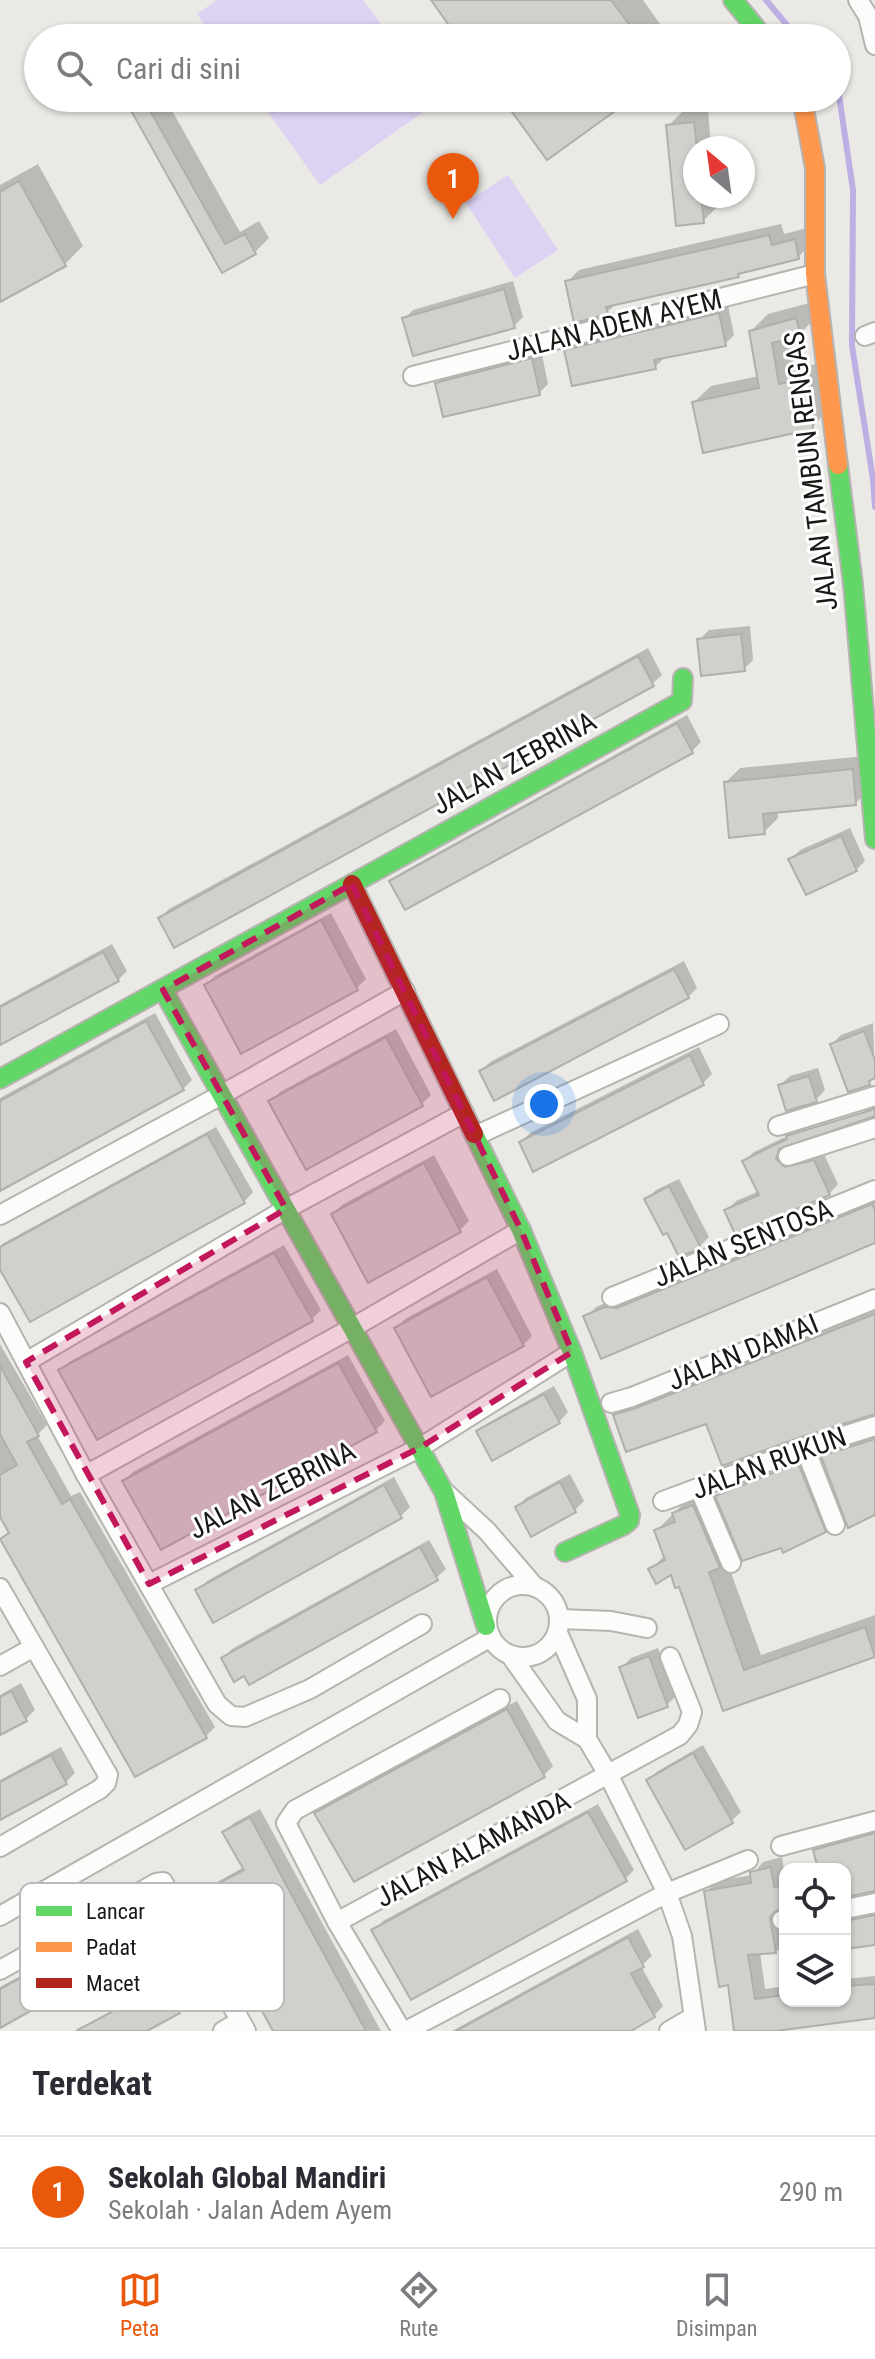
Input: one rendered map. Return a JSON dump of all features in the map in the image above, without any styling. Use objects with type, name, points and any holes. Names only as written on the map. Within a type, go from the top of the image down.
[{"type":"street","points":[[733,0],[753,24]]},
{"type":"street","points":[[858,0],[868,16],[875,45]]},
{"type":"street","name":"JALAN TAMBUN RENGAS","points":[[805,112],[815,168],[815,274],[853,584],[875,839]]},
{"type":"street","name":"JALAN ADEM AYEM","points":[[413,376],[815,274]]},
{"type":"street","name":"JALAN ZEBRINA","points":[[0,1079],[682,701],[683,678]]},
{"type":"street","points":[[352,884],[521,1230],[572,1352],[630,1515],[624,1525],[565,1552]]},
{"type":"street","points":[[163,990],[444,1492],[488,1632],[499,1649],[511,1656],[526,1658],[549,1648],[559,1626]]},
{"type":"street","points":[[0,1215],[405,991]]},
{"type":"street","points":[[475,1136],[719,1024]]},
{"type":"street","points":[[778,1126],[875,1096]]},
{"type":"street","points":[[26,1362],[286,1209],[464,1113]]},
{"type":"street","points":[[788,1156],[875,1128]]},
{"type":"street","name":"JALAN SENTOSA","points":[[612,1297],[875,1190]]},
{"type":"street","points":[[86,1475],[352,1328],[521,1230]]},
{"type":"street","name":"JALAN DAMAI","points":[[611,1403],[875,1299]]},
{"type":"street","points":[[0,1313],[86,1475],[217,1704],[231,1716],[245,1717],[310,1689],[422,1624]]},
{"type":"street","name":"JALAN ZEBRINA","points":[[149,1584],[421,1447],[572,1352]]},
{"type":"street","name":"JALAN RUKUN","points":[[663,1501],[805,1448],[875,1426]]},
{"type":"street","points":[[805,1448],[835,1525]]},
{"type":"street","points":[[699,1488],[731,1563]]},
{"type":"street","points":[[444,1492],[487,1531],[535,1587],[547,1594],[556,1605],[559,1626],[587,1699],[587,1739]]},
{"type":"street","points":[[488,1632],[489,1610],[496,1597],[507,1589],[521,1585],[535,1587]]},
{"type":"street","points":[[0,1588],[108,1775],[100,1789],[0,1847]]},
{"type":"street","points":[[559,1626],[611,1621],[647,1628]]},
{"type":"street","points":[[57,1883],[488,1632]]},
{"type":"street","points":[[0,1666],[34,1647]]},
{"type":"street","points":[[511,1656],[557,1721],[587,1739],[609,1776],[667,1893],[682,1936],[694,2024],[669,2031]]},
{"type":"street","name":"JALAN ALAMANDA","points":[[337,1922],[680,1735],[688,1725],[692,1712],[670,1657]]},
{"type":"street","points":[[500,1699],[295,1810],[286,1823],[337,1922],[404,2031],[667,1893],[748,1860]]},
{"type":"street","points":[[781,1846],[875,1821]]},
{"type":"street","points":[[851,1908],[875,1903]]},
{"type":"street","points":[[0,1916],[20,1904]]},
{"type":"street","points":[[0,1970],[20,1959]]},
{"type":"street","points":[[223,2031],[243,2026]]},
{"type":"highlighted area","points":[[352,884],[521,1230],[572,1352],[421,1447],[149,1584],[26,1362],[286,1209],[163,990]]},
{"type":"shaded area","points":[[217,0],[363,0],[381,24],[204,24],[197,14]]},
{"type":"shaded area","points":[[268,112],[423,112],[320,185]]},
{"type":"shaded area","points":[[508,175],[558,250],[515,278],[466,203]]},
{"type":"building","points":[[431,0],[611,0],[629,24],[448,24]]},
{"type":"building","points":[[132,112],[151,112],[225,244],[245,234],[256,254],[222,273]]},
{"type":"building","points":[[512,112],[614,112],[547,160]]},
{"type":"building","points":[[694,122],[696,136],[683,136],[683,208],[702,208],[704,223],[676,226],[666,125]]},
{"type":"building","points":[[19,181],[66,266],[0,302],[0,192]]},
{"type":"building","points":[[769,235],[772,245],[795,239],[799,259],[738,274],[739,277],[606,307],[608,314],[574,323],[565,281]]},
{"type":"building","points":[[504,289],[515,328],[413,356],[402,318]]},
{"type":"building","points":[[719,313],[726,346],[654,360],[656,369],[572,386],[564,350]]},
{"type":"building","points":[[796,318],[801,336],[772,343],[779,384],[812,377],[813,429],[703,453],[692,402],[759,388],[749,331]]},
{"type":"building","points":[[532,358],[540,395],[443,417],[435,383]]},
{"type":"building","points":[[741,634],[745,671],[701,676],[697,639]]},
{"type":"building","points":[[638,656],[654,686],[174,948],[158,918]]},
{"type":"building","points":[[677,723],[693,753],[405,910],[389,881]]},
{"type":"building","points":[[853,769],[856,805],[763,814],[765,834],[729,838],[724,782]]},
{"type":"building","points":[[841,836],[857,871],[806,895],[788,859]]},
{"type":"building","points":[[321,920],[358,990],[241,1054],[204,985]]},
{"type":"building","points":[[103,952],[119,981],[0,1045],[0,1007]]},
{"type":"building","points":[[674,969],[689,998],[494,1101],[479,1071]]},
{"type":"building","points":[[146,1021],[184,1090],[0,1191],[0,1101]]},
{"type":"building","points":[[864,1031],[875,1060],[875,1078],[869,1081],[870,1085],[848,1092],[830,1044]]},
{"type":"building","points":[[386,1037],[423,1106],[306,1170],[268,1101]]},
{"type":"building","points":[[690,1055],[704,1085],[533,1172],[519,1142]]},
{"type":"building","points":[[809,1076],[817,1102],[786,1111],[778,1085]]},
{"type":"building","points":[[875,1109],[875,1116],[779,1149],[776,1159],[785,1167],[814,1160],[830,1195],[735,1234],[724,1210],[759,1195],[742,1161],[787,1139],[786,1136]]},
{"type":"building","points":[[207,1134],[245,1203],[30,1322],[0,1270],[0,1247]]},
{"type":"building","points":[[424,1163],[461,1232],[368,1283],[331,1214]]},
{"type":"building","points":[[669,1186],[701,1248],[679,1257],[644,1199]]},
{"type":"building","points":[[872,1204],[875,1210],[875,1243],[601,1359],[583,1316],[605,1307],[617,1308]]},
{"type":"building","points":[[274,1253],[313,1321],[97,1440],[58,1370]]},
{"type":"building","points":[[487,1277],[524,1346],[431,1397],[394,1328]]},
{"type":"building","points":[[875,1314],[875,1414],[722,1466],[706,1424],[626,1452],[613,1415]]},
{"type":"building","points":[[338,1363],[377,1432],[161,1550],[122,1481]]},
{"type":"building","points":[[0,1366],[39,1436],[27,1442],[62,1504],[70,1499],[207,1738],[135,1777],[0,1539],[9,1533],[0,1517],[0,1475],[17,1465],[0,1434]]},
{"type":"building","points":[[544,1394],[560,1423],[492,1461],[476,1431]]},
{"type":"building","points":[[875,1439],[875,1515],[848,1528],[821,1456]]},
{"type":"building","points":[[798,1463],[826,1532],[783,1553],[781,1548],[742,1561],[715,1496]]},
{"type":"building","points":[[560,1482],[576,1512],[531,1537],[515,1507]]},
{"type":"building","points":[[384,1485],[402,1518],[213,1623],[195,1590]]},
{"type":"building","points":[[693,1505],[720,1568],[709,1572],[744,1670],[865,1627],[875,1657],[723,1711],[679,1587],[675,1588],[671,1575],[656,1584],[648,1569],[665,1560],[654,1530],[675,1522],[672,1513]]},
{"type":"building","points":[[420,1547],[438,1580],[249,1685],[244,1676],[234,1682],[221,1658]]},
{"type":"building","points":[[649,1656],[668,1707],[638,1718],[619,1667]]},
{"type":"building","points":[[11,1691],[27,1721],[0,1735],[0,1697]]},
{"type":"building","points":[[507,1709],[545,1777],[354,1882],[314,1813]]},
{"type":"building","points":[[693,1753],[733,1823],[685,1850],[646,1780]]},
{"type":"building","points":[[51,1755],[67,1784],[0,1820],[0,1782]]},
{"type":"building","points":[[588,1812],[627,1881],[411,2000],[371,1930]]},
{"type":"building","points":[[250,1817],[366,2031],[273,2031],[262,2011],[284,2011],[284,1883],[219,1883],[244,1870],[222,1832]]},
{"type":"building","points":[[875,1833],[875,1891],[851,1896],[851,1863],[816,1863],[813,1850]]},
{"type":"building","points":[[771,1867],[774,1887],[779,1886],[779,1910],[770,1918],[776,1953],[748,1955],[755,1999],[779,1996],[779,2007],[851,2007],[851,1986],[875,1984],[875,2018],[776,2031],[734,2031],[728,1985],[719,1987],[704,1891],[751,1883],[750,1872]]},
{"type":"building","points":[[875,1915],[875,1945],[851,1948],[851,1920]]},
{"type":"building","points":[[628,1937],[644,1967],[631,1974],[655,2017],[631,2031],[456,2031]]},
{"type":"building","points":[[20,1978],[20,2011],[30,2011],[0,2028],[0,1989]]},
{"type":"building","points":[[113,2011],[180,2013],[147,2031],[76,2031]]},
{"type":"waterway","points":[[766,0],[786,24]]},
{"type":"waterway","points":[[841,112],[853,190],[852,346],[875,507]]},
{"type":"traffic: fast","points":[[733,0],[753,24]]},
{"type":"traffic: fast","points":[[838,465],[853,584],[875,839]]},
{"type":"traffic: fast","points":[[0,1079],[682,701],[683,678]]},
{"type":"traffic: fast","points":[[163,990],[444,1492],[486,1626]]},
{"type":"traffic: fast","points":[[474,1134],[521,1230],[572,1352],[630,1515],[624,1525],[565,1552]]},
{"type":"traffic: slow","points":[[805,112],[815,168],[815,274],[838,465]]},
{"type":"traffic: jam","points":[[352,884],[474,1134]]},
{"type":"place","name":"Sekolah Global Mandiri","points":[[453,219]]}]
